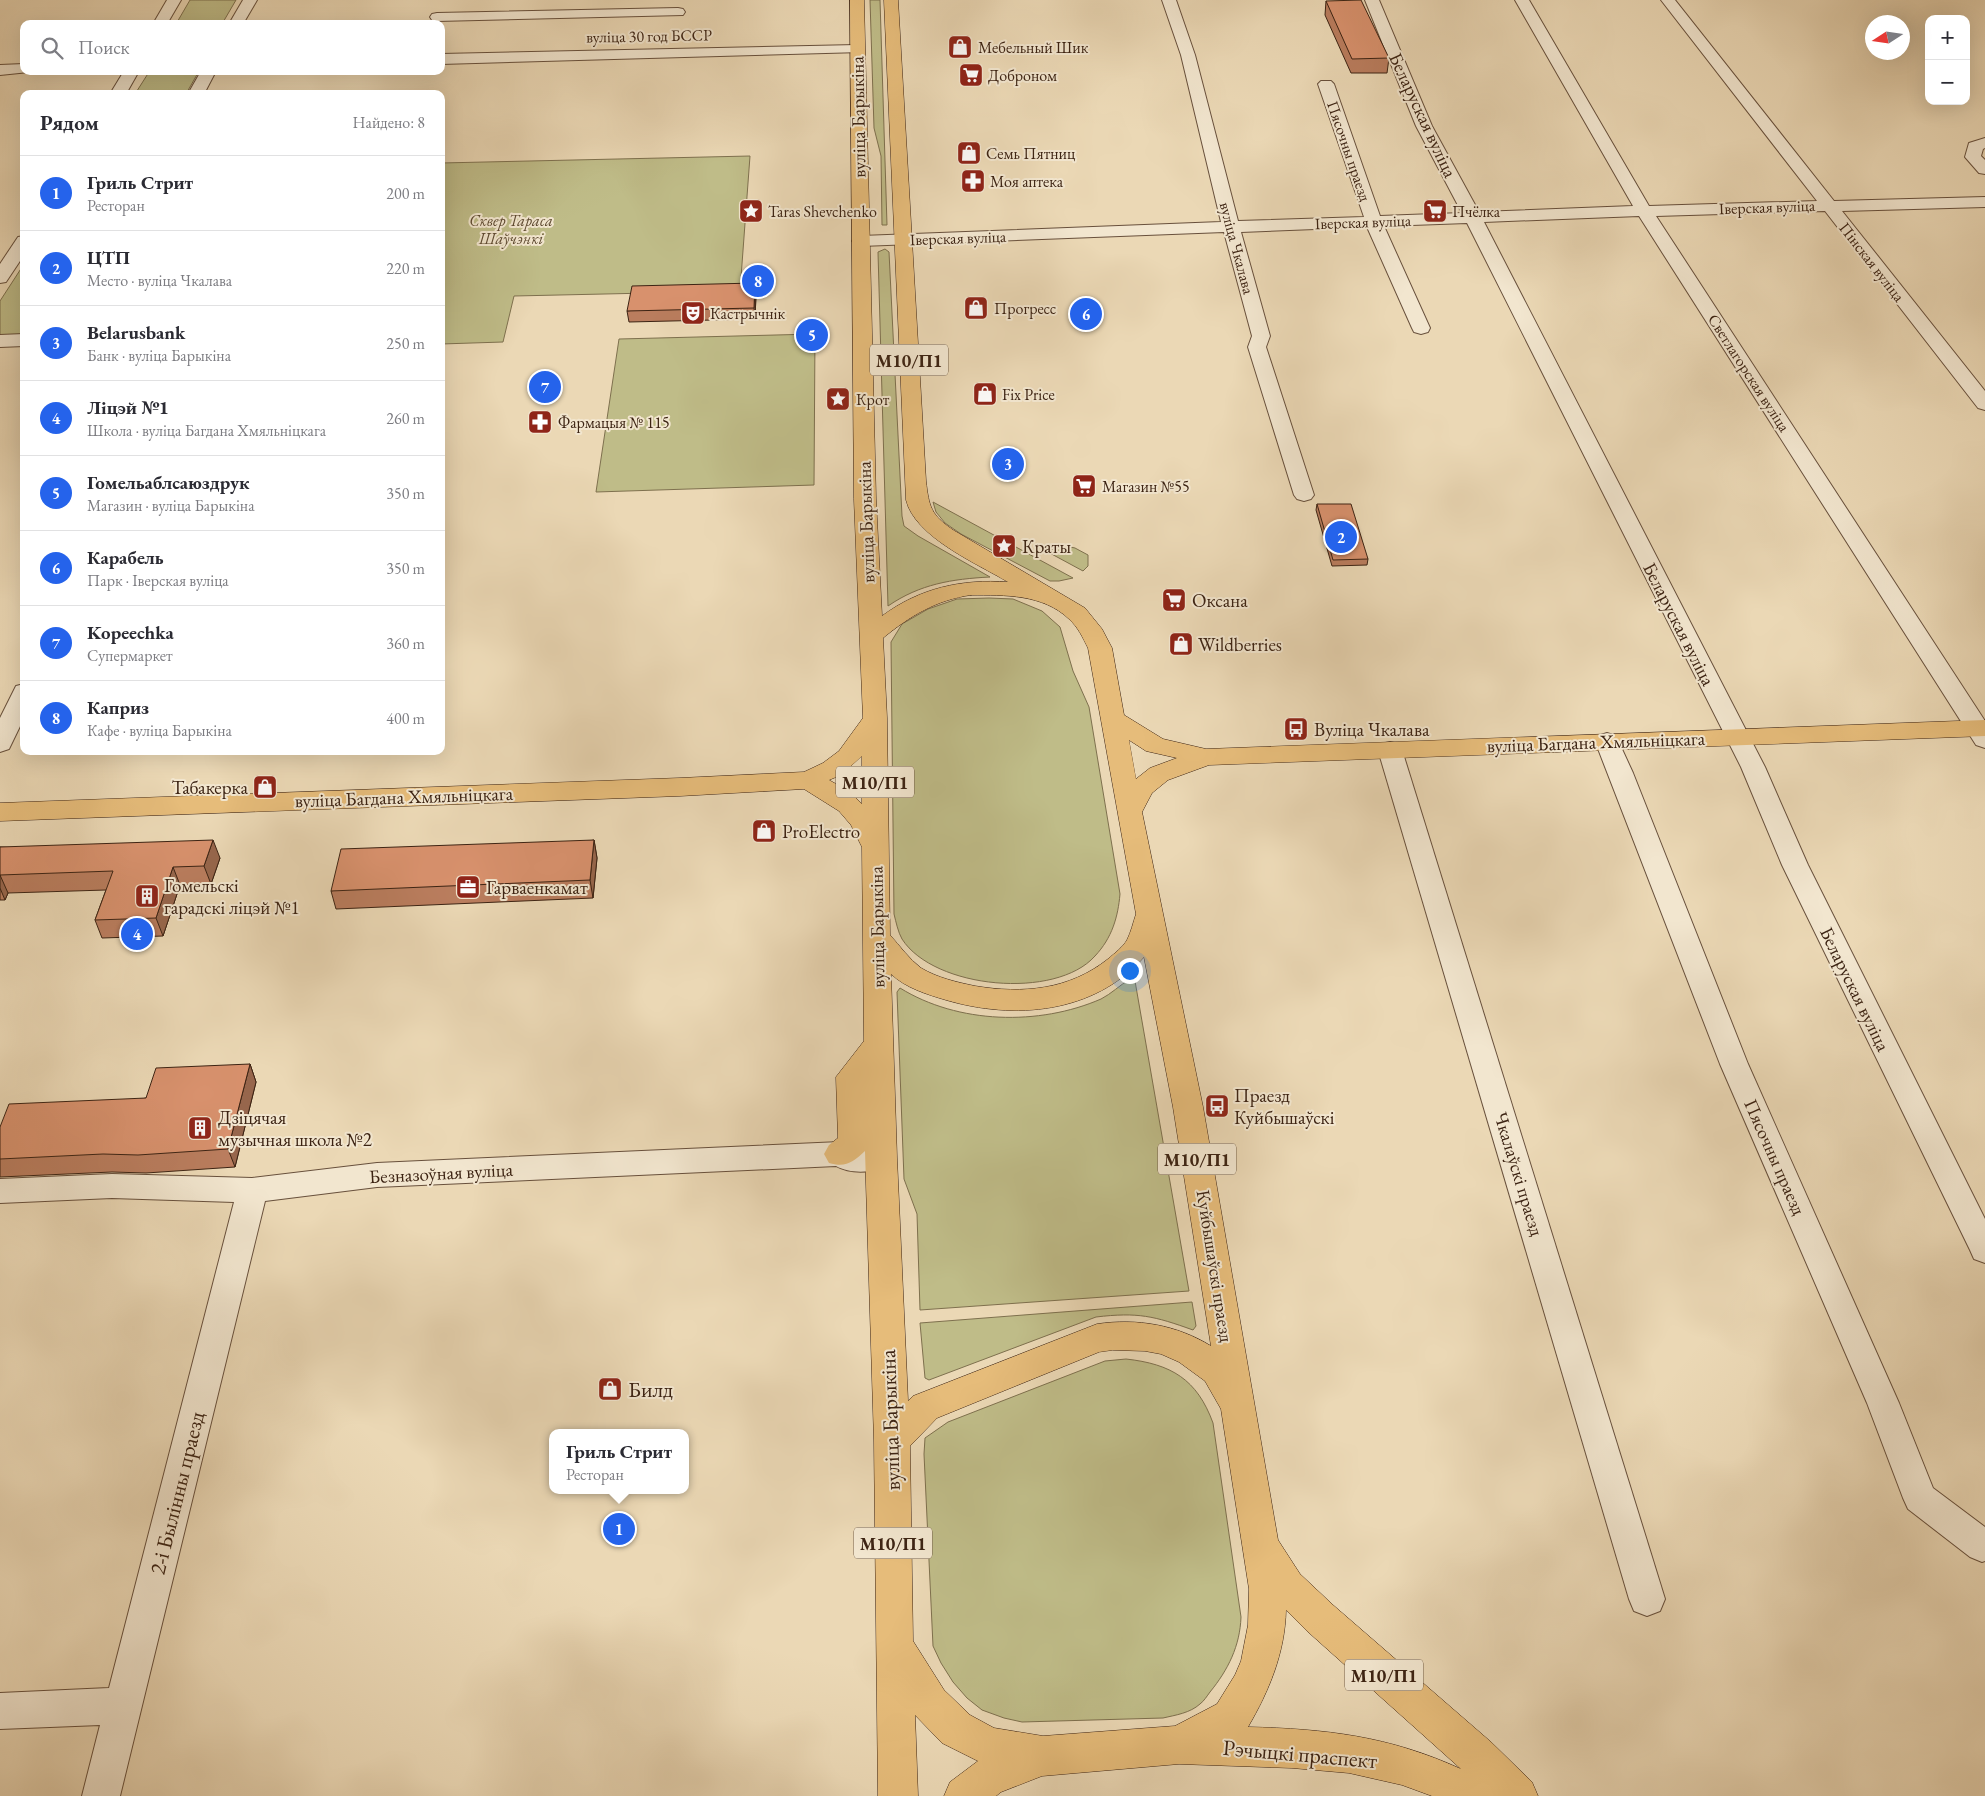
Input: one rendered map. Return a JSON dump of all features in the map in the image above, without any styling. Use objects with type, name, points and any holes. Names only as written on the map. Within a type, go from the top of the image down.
[{"type":"main road","name":"вуліца Барыкіна","points":[[857,0],[865,499],[875,718],[878,1044],[892,1442],[898,1796]]},
{"type":"main road","name":"вуліца Барыкіна","points":[[891,0],[915,480],[920,514],[932,527],[945,536],[1056,599],[1077,613],[1090,629],[1100,648],[1112,718]]},
{"type":"main road","name":"М10/П1","points":[[871,636],[895,616],[918,602],[942,592],[972,588],[999,588],[1028,591],[1056,599]]},
{"type":"main road","points":[[808,780],[832,769],[848,757],[875,718]]},
{"type":"main road","name":"М10/П1","points":[[1112,718],[1129,812]]},
{"type":"main road","points":[[1112,718],[1155,745],[1206,757]]},
{"type":"main road","name":"вуліца Багдана Хмяльніцкага","points":[[1206,757],[1607,741],[1982,732]]},
{"type":"main road","points":[[1129,812],[1142,788],[1159,774],[1206,757]]},
{"type":"main road","name":"вуліца Багдана Хмяльніцкага","points":[[0,812],[247,801],[680,787],[808,780]]},
{"type":"main road","points":[[808,780],[846,802],[861,818],[876,847]]},
{"type":"main road","name":"Куйбышаўскі праезд","points":[[1129,812],[1188,1107],[1237,1406],[1262,1544]]},
{"type":"main road","points":[[876,937],[906,971],[936,988],[973,996],[1011,1001],[1039,999],[1069,993],[1099,980],[1121,964],[1137,947],[1150,913]]},
{"type":"main road","points":[[840,1154],[854,1143],[851,1078],[878,1044]]},
{"type":"main road","name":"М10/П1","points":[[892,1442],[908,1421],[925,1407],[1097,1338],[1115,1334],[1140,1334],[1170,1343],[1199,1356],[1218,1372],[1237,1406]]},
{"type":"main road","name":"М10/П1","points":[[894,1645],[930,1703],[956,1729],[990,1747],[1043,1756],[1178,1745],[1231,1718],[1249,1688],[1260,1661],[1267,1625],[1268,1589],[1262,1544]]},
{"type":"main road","name":"М10/П1","points":[[1262,1544],[1287,1586],[1320,1618],[1477,1756],[1518,1796]]},
{"type":"main road","name":"Рэчыцкі праспект","points":[[1178,1745],[1296,1749],[1356,1756],[1403,1765],[1476,1796]]},
{"type":"main road","points":[[964,1796],[988,1777],[1043,1756]]},
{"type":"street","points":[[162,20],[174,0]]},
{"type":"street","points":[[238,20],[250,0]]},
{"type":"street","points":[[544,56],[558,0]]},
{"type":"street","name":"вуліца Чкалава","points":[[1169,0],[1188,55],[1230,227],[1261,336],[1257,347],[1304,495]]},
{"type":"street","name":"Беларуская вуліца","points":[[1372,0],[1424,126],[1474,219],[1752,767],[1803,883],[1985,1250]]},
{"type":"street","name":"Светлагорская вуліца","points":[[1522,0],[1644,211],[1982,732]]},
{"type":"street","name":"Пінская вуліца","points":[[1668,0],[1985,404]]},
{"type":"street","points":[[438,17],[678,12]]},
{"type":"street","name":"вуліца 30 год БССР","points":[[445,59],[857,49]]},
{"type":"street","points":[[0,70],[20,70]]},
{"type":"street","points":[[120,90],[130,75]]},
{"type":"street","points":[[198,90],[207,75]]},
{"type":"street","name":"Пясочны праезд","points":[[1326,84],[1374,222],[1421,328]]},
{"type":"street","points":[[1985,143],[1975,146],[1973,157],[1985,169]]},
{"type":"street","name":"Іверская вуліца","points":[[860,241],[1644,211],[1985,202]]},
{"type":"street","points":[[0,278],[20,247]]},
{"type":"street","points":[[0,340],[20,340]]},
{"type":"street","points":[[0,744],[20,700]]},
{"type":"street","name":"Пясочны праезд","points":[[1607,741],[1734,1064],[1882,1403],[1920,1498],[1982,1546]]},
{"type":"street","name":"Чкалаўскі праезд","points":[[1390,750],[1647,1599]]},
{"type":"street","name":"Безназоўная вуліца","points":[[0,1191],[112,1186],[252,1190],[377,1175],[840,1154],[851,1160],[881,1158]]},
{"type":"street","name":"2-і Былінны праезд","points":[[101,1796],[252,1190]]},
{"type":"street","points":[[0,1711],[124,1706]]},
{"type":"green space","points":[[190,0],[236,0],[224,20],[178,20]]},
{"type":"green space","points":[[870,0],[880,0],[887,225],[882,225],[881,156],[874,128]]},
{"type":"green space","points":[[147,75],[197,75],[188,90],[138,90]]},
{"type":"green space","name":"Сквер Тараса Шаўчэнкі","points":[[750,156],[740,291],[514,296],[503,342],[445,344],[445,163]]},
{"type":"green space","points":[[885,249],[889,252],[904,526],[990,577],[963,579],[937,584],[912,592],[888,606],[878,252]]},
{"type":"green space","points":[[20,270],[20,335],[0,336],[0,301]]},
{"type":"green space","points":[[815,334],[814,485],[596,492],[619,339]]},
{"type":"green space","points":[[933,502],[1073,578],[1050,581],[961,534],[945,523],[936,512]]},
{"type":"green space","points":[[1066,546],[1075,548],[1088,555],[1088,566],[1083,571],[1046,551]]},
{"type":"green space","points":[[957,599],[1013,599],[1042,611],[1060,627],[1073,671],[1089,707],[1120,894],[1118,911],[1110,935],[1095,956],[1077,970],[1053,979],[1025,983],[996,983],[967,978],[940,969],[918,956],[902,939],[894,914],[891,642],[902,624],[928,609]]},
{"type":"green space","points":[[1130,979],[1135,981],[1189,1291],[920,1310],[917,1214],[904,1179],[897,992],[900,988],[923,1000],[947,1009],[999,1017],[1025,1017],[1052,1014],[1077,1008],[1101,999]]},
{"type":"green space","points":[[1192,1302],[1196,1326],[1193,1330],[1146,1316],[1096,1317],[929,1380],[925,1378],[920,1323]]},
{"type":"green space","points":[[1126,1359],[1156,1365],[1180,1376],[1199,1395],[1213,1423],[1241,1617],[1238,1638],[1232,1657],[1216,1684],[1201,1703],[1187,1712],[1178,1715],[1163,1718],[1022,1722],[982,1710],[967,1698],[953,1682],[933,1646],[924,1454],[925,1438],[948,1422],[1105,1361]]},
{"type":"building","points":[[1361,0],[1389,58],[1352,59],[1326,1]]},
{"type":"building","points":[[755,283],[754,308],[627,311],[632,286]]},
{"type":"building","points":[[1317,504],[1351,504],[1368,559],[1333,560]]},
{"type":"building","points":[[213,840],[204,866],[173,867],[156,918],[95,920],[113,871],[0,875],[0,847]]},
{"type":"building","points":[[594,840],[590,880],[331,891],[341,849]]},
{"type":"building","points":[[250,1064],[228,1149],[138,1155],[103,1154],[0,1159],[0,1127],[9,1104],[146,1098],[156,1068]]},
{"type":"place","name":"Мебельный Шик","points":[[960,47]]},
{"type":"place","name":"Доброном","points":[[971,75]]},
{"type":"place","name":"Семь Пятниц","points":[[969,153]]},
{"type":"place","name":"Моя аптека","points":[[973,181]]},
{"type":"place","name":"Taras Shevchenko","points":[[751,211]]},
{"type":"place","name":"Пчёлка","points":[[1435,211]]},
{"type":"place","name":"Каприз","points":[[758,281]]},
{"type":"place","name":"Прогресс","points":[[976,308]]},
{"type":"place","name":"Кастрычнік","points":[[693,313]]},
{"type":"place","name":"Карабель","points":[[1086,314]]},
{"type":"place","name":"Гомельаблсаюздрук","points":[[812,335]]},
{"type":"place","name":"Kopeechka","points":[[545,387]]},
{"type":"place","name":"Fix Price","points":[[985,394]]},
{"type":"place","name":"Крот","points":[[838,399]]},
{"type":"place","name":"Фармацыя № 115","points":[[540,422]]},
{"type":"place","name":"Belarusbank","points":[[1008,464]]},
{"type":"place","name":"Магазин №55","points":[[1084,486]]},
{"type":"place","name":"ЦТП","points":[[1341,537]]},
{"type":"place","name":"Краты","points":[[1004,546]]},
{"type":"place","name":"Оксана","points":[[1174,600]]},
{"type":"place","name":"Wildberries","points":[[1181,644]]},
{"type":"place","name":"Вуліца Чкалава","points":[[1296,729]]},
{"type":"place","name":"Табакерка","points":[[265,787]]},
{"type":"place","name":"ProElectro","points":[[764,831]]},
{"type":"place","name":"Гарваенкамат","points":[[468,887]]},
{"type":"place","name":"Гомельскі гарадскі ліцэй №1","points":[[147,896]]},
{"type":"place","name":"Ліцэй №1","points":[[137,934]]},
{"type":"place","name":"Праезд Куйбышаўскі","points":[[1217,1106]]},
{"type":"place","name":"Дзіцячая музычная школа №2","points":[[200,1128]]},
{"type":"place","name":"Билд","points":[[610,1389]]},
{"type":"place","name":"Гриль Стрит","points":[[619,1529]]}]
